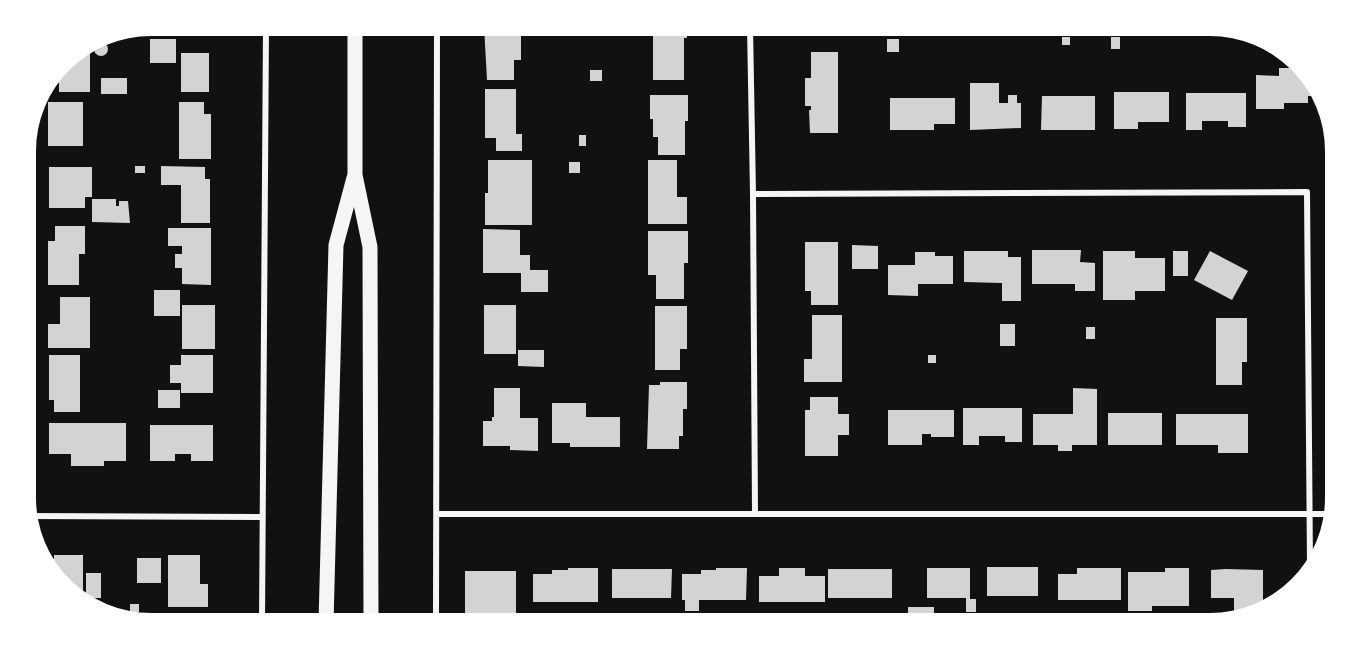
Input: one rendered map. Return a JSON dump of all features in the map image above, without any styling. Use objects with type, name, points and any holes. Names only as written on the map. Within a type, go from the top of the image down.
[{"type":"main road","points":[[355,36],[355,175],[370,247],[371,613]]},
{"type":"main road","points":[[327,613],[336,245],[355,175]]},
{"type":"street","points":[[262,613],[266,36]]},
{"type":"street","points":[[436,613],[437,36]]},
{"type":"street","points":[[750,36],[755,513]]},
{"type":"street","points":[[753,194],[1307,192],[1310,555]]},
{"type":"street","points":[[437,514],[1324,514]]},
{"type":"street","points":[[38,516],[262,517]]},
{"type":"building","points":[[485,36],[521,36],[521,60],[514,60],[514,80],[487,80]]},
{"type":"building","points":[[653,36],[687,36],[684,38],[684,80],[653,80]]},
{"type":"building","points":[[1062,37],[1070,37],[1070,45],[1062,45]]},
{"type":"building","points":[[1111,37],[1120,37],[1120,49],[1111,49]]},
{"type":"building","points":[[150,39],[176,39],[176,63],[150,63]]},
{"type":"building","points":[[887,39],[899,39],[899,52],[887,52]]},
{"type":"building","points":[[107,45],[108,52],[104,56],[98,56],[94,52]]},
{"type":"building","points":[[811,52],[838,52],[838,133],[810,133],[809,110],[811,106],[805,106],[805,78],[811,78]]},
{"type":"building","points":[[90,53],[90,92],[59,92],[59,82]]},
{"type":"building","points":[[181,53],[209,53],[209,92],[181,92]]},
{"type":"building","points":[[1279,68],[1291,70],[1310,94],[1308,103],[1284,103],[1284,109],[1256,109],[1256,75],[1279,76]]},
{"type":"building","points":[[590,70],[602,70],[602,81],[590,81]]},
{"type":"building","points":[[101,78],[127,78],[127,94],[101,94]]},
{"type":"building","points":[[970,83],[999,83],[999,103],[1008,103],[1008,95],[1017,95],[1017,103],[1021,103],[1021,128],[970,130]]},
{"type":"building","points":[[485,89],[516,89],[516,134],[522,134],[522,151],[496,151],[496,138],[485,138]]},
{"type":"building","points":[[1114,92],[1169,92],[1169,122],[1138,122],[1138,129],[1114,129]]},
{"type":"building","points":[[1186,93],[1246,93],[1246,127],[1228,127],[1228,121],[1202,121],[1202,130],[1186,130]]},
{"type":"building","points":[[650,95],[688,95],[685,155],[658,155],[658,137],[653,137],[653,119],[650,119]]},
{"type":"building","points":[[1042,96],[1095,96],[1095,130],[1041,130]]},
{"type":"building","points":[[890,98],[955,98],[955,124],[934,124],[934,130],[890,130]]},
{"type":"building","points":[[48,102],[83,102],[83,146],[48,146]]},
{"type":"building","points":[[179,102],[204,102],[204,114],[211,114],[211,159],[179,159]]},
{"type":"building","points":[[579,135],[586,135],[586,146],[579,146]]},
{"type":"building","points":[[488,160],[532,160],[532,225],[485,225]]},
{"type":"building","points":[[648,160],[677,160],[677,197],[687,197],[687,224],[648,224]]},
{"type":"building","points":[[569,162],[580,162],[580,173],[569,173]]},
{"type":"building","points":[[135,166],[145,166],[145,173],[135,173]]},
{"type":"building","points":[[161,166],[205,167],[205,179],[210,179],[210,223],[181,223],[181,185],[161,185]]},
{"type":"building","points":[[49,167],[92,167],[92,197],[85,197],[85,208],[49,208]]},
{"type":"building","points":[[92,199],[116,199],[116,206],[119,206],[119,201],[128,201],[130,223],[92,222]]},
{"type":"building","points":[[55,226],[85,226],[85,254],[79,254],[79,285],[48,285],[48,241],[55,241]]},
{"type":"building","points":[[168,228],[211,228],[211,285],[182,284],[182,268],[175,268],[175,254],[182,254],[182,246],[168,246]]},
{"type":"building","points":[[483,229],[520,230],[520,255],[530,255],[530,270],[548,270],[548,292],[521,292],[521,273],[483,273]]},
{"type":"building","points":[[648,231],[688,231],[688,263],[684,263],[684,299],[656,299],[656,275],[648,275]]},
{"type":"building","points":[[805,242],[838,242],[838,305],[811,305],[811,291],[805,291]]},
{"type":"building","points":[[852,245],[878,246],[878,269],[852,269]]},
{"type":"building","points":[[1032,250],[1081,250],[1080,262],[1095,263],[1095,291],[1075,291],[1075,284],[1032,284]]},
{"type":"building","points":[[964,251],[1008,251],[1008,257],[1021,257],[1021,301],[1002,301],[1002,283],[964,282]]},
{"type":"building","points":[[1103,251],[1135,251],[1135,258],[1165,258],[1165,291],[1135,291],[1135,300],[1103,300]]},
{"type":"building","points":[[1173,251],[1188,251],[1188,276],[1173,276]]},
{"type":"building","points":[[1210,251],[1248,271],[1232,300],[1194,280]]},
{"type":"building","points":[[915,252],[935,252],[935,256],[953,256],[953,284],[918,284],[918,296],[888,295],[888,265],[915,265]]},
{"type":"building","points":[[154,290],[180,290],[180,316],[154,316]]},
{"type":"building","points":[[60,297],[90,297],[90,348],[48,348],[48,324],[60,324]]},
{"type":"building","points":[[182,305],[215,305],[215,349],[182,349]]},
{"type":"building","points":[[484,305],[516,305],[516,354],[484,354]]},
{"type":"building","points":[[655,306],[687,306],[687,349],[680,349],[680,370],[655,370]]},
{"type":"building","points":[[812,315],[842,315],[842,382],[804,382],[804,359],[812,359]]},
{"type":"building","points":[[1216,318],[1247,318],[1247,362],[1242,362],[1242,385],[1216,385]]},
{"type":"building","points":[[1000,324],[1015,324],[1015,346],[1000,346]]},
{"type":"building","points":[[1086,327],[1095,327],[1095,339],[1086,339]]},
{"type":"building","points":[[518,350],[544,350],[544,367],[518,366]]},
{"type":"building","points":[[49,355],[80,355],[80,412],[54,412],[54,400],[49,400]]},
{"type":"building","points":[[181,355],[213,355],[213,393],[181,393],[181,383],[170,383],[170,365],[181,365]]},
{"type":"building","points":[[928,355],[936,355],[936,363],[928,363]]},
{"type":"building","points":[[660,382],[687,382],[687,409],[683,409],[683,436],[679,436],[679,449],[647,449],[649,385],[660,385]]},
{"type":"building","points":[[494,388],[520,388],[520,418],[538,418],[538,451],[510,450],[510,446],[483,446],[483,421],[492,421],[494,417]]},
{"type":"building","points":[[1073,388],[1097,389],[1097,445],[1072,445],[1072,451],[1058,451],[1058,445],[1033,445],[1033,414],[1073,414]]},
{"type":"building","points":[[158,390],[180,390],[180,408],[158,408]]},
{"type":"building","points":[[810,397],[838,397],[838,414],[849,414],[849,435],[838,435],[838,456],[805,456],[805,410],[810,410]]},
{"type":"building","points":[[552,403],[586,403],[586,417],[620,417],[620,447],[570,447],[570,443],[552,443]]},
{"type":"building","points":[[963,408],[1022,408],[1022,442],[1005,442],[1005,436],[979,436],[979,445],[963,445]]},
{"type":"building","points":[[888,410],[954,410],[954,437],[931,437],[931,434],[922,434],[922,445],[888,445]]},
{"type":"building","points":[[1108,413],[1162,413],[1162,445],[1108,445]]},
{"type":"building","points":[[1176,414],[1248,414],[1248,453],[1218,453],[1218,445],[1176,445]]},
{"type":"building","points":[[49,423],[126,423],[126,461],[104,461],[104,466],[71,466],[71,454],[49,454]]},
{"type":"building","points":[[150,425],[213,425],[213,461],[191,461],[191,454],[175,454],[175,461],[150,461]]},
{"type":"building","points":[[54,555],[83,555],[83,590],[70,579],[54,559]]},
{"type":"building","points":[[168,555],[200,555],[200,584],[208,584],[208,607],[168,607]]},
{"type":"building","points":[[137,558],[161,558],[161,583],[137,583]]},
{"type":"building","points":[[987,567],[1038,567],[1038,596],[987,596]]},
{"type":"building","points":[[568,568],[598,568],[598,602],[533,602],[533,574],[552,574],[552,570],[568,570]]},
{"type":"building","points":[[716,568],[747,568],[746,600],[699,600],[699,611],[685,611],[685,600],[682,600],[682,574],[701,574],[701,570],[716,570]]},
{"type":"building","points":[[779,568],[805,568],[805,576],[825,576],[825,602],[759,602],[759,576],[779,576]]},
{"type":"building","points":[[927,568],[970,568],[970,599],[976,599],[976,612],[966,612],[966,598],[927,598]]},
{"type":"building","points":[[1077,568],[1121,568],[1121,600],[1058,600],[1058,574],[1077,574]]},
{"type":"building","points":[[1165,568],[1189,568],[1189,606],[1152,606],[1152,611],[1128,611],[1128,572],[1165,572]]},
{"type":"building","points":[[612,569],[672,569],[671,598],[612,598]]},
{"type":"building","points":[[828,569],[892,569],[892,598],[828,598]]},
{"type":"building","points":[[1211,570],[1263,570],[1263,600],[1234,610],[1234,598],[1211,598]]},
{"type":"building","points":[[465,571],[516,571],[516,613],[465,613]]},
{"type":"building","points":[[86,573],[101,573],[101,598],[94,598],[86,592]]},
{"type":"building","points":[[130,604],[139,604],[139,612],[130,611]]},
{"type":"building","points":[[908,607],[934,607],[934,613],[908,613]]}]
